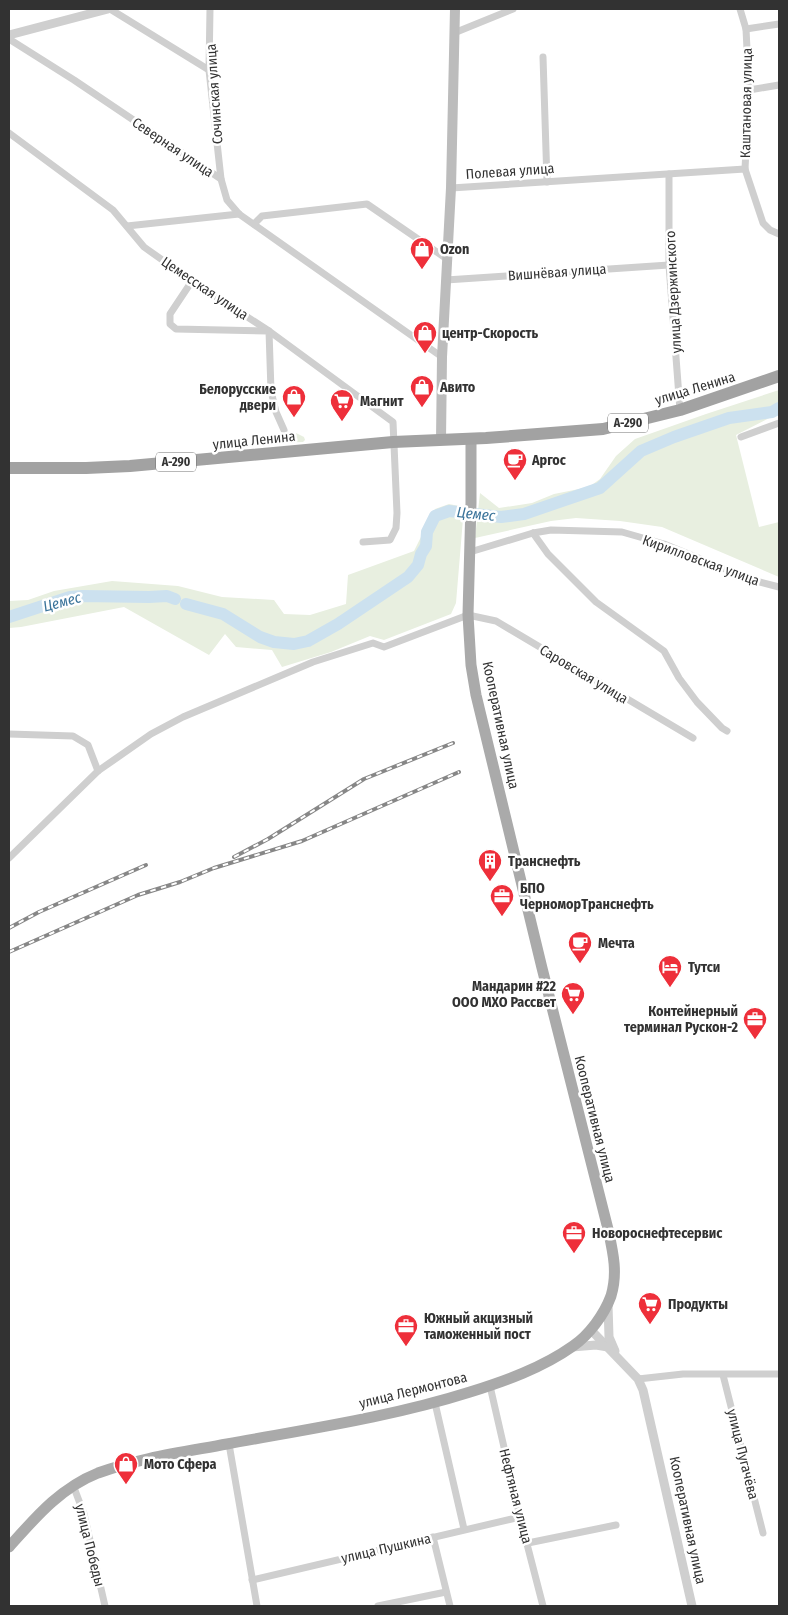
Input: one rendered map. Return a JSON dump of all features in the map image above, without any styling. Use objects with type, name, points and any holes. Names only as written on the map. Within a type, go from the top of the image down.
[{"type":"highway","name":"улица Ленина","points":[[9,468],[130,466],[393,442],[470,439],[603,429],[680,410],[779,376]]},
{"type":"main road","points":[[451,188],[455,9]]},
{"type":"main road","name":"Полевая улица","points":[[441,440],[442,356],[451,188]]},
{"type":"main road","name":"Кооперативная улица","points":[[470,439],[471,666],[476,695],[613,1254],[615,1275],[608,1303],[591,1330]]},
{"type":"main road","name":"улица Лермонтова","points":[[9,1547],[45,1508],[74,1485],[98,1473],[147,1459],[435,1403],[490,1386],[549,1361],[572,1347],[591,1330]]},
{"type":"street","points":[[9,35],[109,9],[209,70]]},
{"type":"street","name":"Сочинская улица","points":[[210,9],[209,70],[221,179]]},
{"type":"street","points":[[454,33],[513,9]]},
{"type":"street","name":"Каштановая улица","points":[[740,9],[746,28],[749,90],[745,169]]},
{"type":"street","points":[[746,28],[779,24]]},
{"type":"street","name":"Северная улица","points":[[9,39],[74,80],[221,179],[228,200],[239,214],[442,356]]},
{"type":"street","points":[[543,57],[547,182]]},
{"type":"street","points":[[749,90],[779,85]]},
{"type":"street","name":"Цемесская улица","points":[[9,133],[113,210],[144,247],[269,331],[393,422],[393,442]]},
{"type":"street","points":[[745,169],[763,223],[770,230],[779,234]]},
{"type":"street","name":"Полевая улица","points":[[451,188],[745,169]]},
{"type":"street","name":"улица Дзержинского","points":[[669,174],[669,265],[680,410]]},
{"type":"street","points":[[254,224],[262,216],[367,204],[447,259]]},
{"type":"street","points":[[127,226],[239,214]]},
{"type":"street","name":"Вишнёвая улица","points":[[446,280],[669,265]]},
{"type":"street","points":[[192,281],[170,314],[170,324],[176,330],[269,331],[271,391],[276,412],[284,430]]},
{"type":"street","points":[[741,437],[779,423]]},
{"type":"street","points":[[363,542],[390,540],[396,528],[397,513],[393,442]]},
{"type":"street","name":"Кирилловская улица","points":[[470,552],[533,533],[551,530],[622,532],[664,544],[752,580],[779,588]]},
{"type":"street","points":[[533,533],[548,554],[596,602],[664,651],[679,678],[697,702],[727,731]]},
{"type":"street","points":[[9,858],[98,772],[151,734],[183,717],[312,662],[373,643],[384,647],[470,616]]},
{"type":"street","name":"Саровская улица","points":[[470,616],[496,622],[693,738]]},
{"type":"street","points":[[9,734],[73,736],[88,746],[98,772]]},
{"type":"street","points":[[608,1303],[609,1337],[617,1356]]},
{"type":"street","name":"Кооперативная улица","points":[[591,1330],[638,1379],[646,1399],[692,1606]]},
{"type":"street","points":[[572,1347],[590,1345],[608,1348]]},
{"type":"street","points":[[638,1379],[683,1374],[779,1374]]},
{"type":"street","name":"улица Пугачёва","points":[[723,1375],[763,1533]]},
{"type":"street","name":"Нефтяная улица","points":[[490,1386],[520,1517],[543,1606]]},
{"type":"street","points":[[435,1403],[464,1528]]},
{"type":"street","points":[[229,1444],[257,1606]]},
{"type":"street","name":"улица Победы","points":[[74,1485],[84,1514],[106,1606]]},
{"type":"street","name":"улица Пушкина","points":[[252,1580],[464,1528],[520,1517]]},
{"type":"street","points":[[528,1543],[616,1525]]},
{"type":"street","points":[[433,1537],[450,1606]]},
{"type":"street","points":[[378,1606],[446,1592]]},
{"type":"green space","points":[[779,390],[779,413],[736,435],[759,527],[779,522],[779,577],[662,527],[620,521],[576,518],[551,521],[475,538],[480,493],[499,508],[532,503],[554,494],[589,487],[600,479],[616,456],[635,439]]},
{"type":"green space","points":[[296,433],[304,437],[305,440],[303,442],[276,443],[291,434]]},
{"type":"green space","points":[[449,504],[464,507],[456,603],[451,614],[384,640],[370,636],[331,652],[282,667],[272,650],[236,647],[225,634],[209,655],[124,607],[9,628],[9,601],[28,600],[54,591],[112,581],[178,586],[222,597],[274,600],[284,614],[310,615],[346,604],[348,575],[414,551],[435,509]]},
{"type":"waterway","name":"Цемес","points":[[186,604],[223,614],[260,637],[274,642],[294,644],[308,641],[338,624],[408,577],[418,565],[421,554],[426,546],[427,532],[435,516],[449,511],[501,517],[524,514],[600,488],[641,451],[674,437],[729,418],[772,412],[779,408]]},
{"type":"waterway","name":"Цемес","points":[[9,617],[70,597],[167,596],[175,599]]},
{"type":"railway","points":[[234,857],[268,839],[364,779],[453,743]]},
{"type":"railway","points":[[9,952],[138,895],[180,882],[214,868],[302,841],[459,772]]},
{"type":"railway","points":[[9,928],[39,912],[146,865]]},
{"type":"place","name":"Ozon","points":[[422,270]]},
{"type":"place","name":"центр-Скорость","points":[[425,354]]},
{"type":"place","name":"Авито","points":[[422,408]]},
{"type":"place","name":"Белорусские двери","points":[[294,418]]},
{"type":"place","name":"Магнит","points":[[342,422]]},
{"type":"place","name":"Аргос","points":[[515,481]]},
{"type":"place","name":"Транснефть","points":[[490,882]]},
{"type":"place","name":"БПО ЧерноморТранснефть","points":[[502,917]]},
{"type":"place","name":"Мечта","points":[[580,964]]},
{"type":"place","name":"Тутси","points":[[670,988]]},
{"type":"place","name":"Мандарин #22 ООО МХО Рассвет","points":[[573,1015]]},
{"type":"place","name":"Контейнерный терминал Рускон-2","points":[[755,1040]]},
{"type":"place","name":"Новороснефтесервис","points":[[574,1254]]},
{"type":"place","name":"Продукты","points":[[650,1325]]},
{"type":"place","name":"Южный акцизный таможенный пост","points":[[406,1347]]},
{"type":"place","name":"Мото Сфера","points":[[126,1485]]}]
